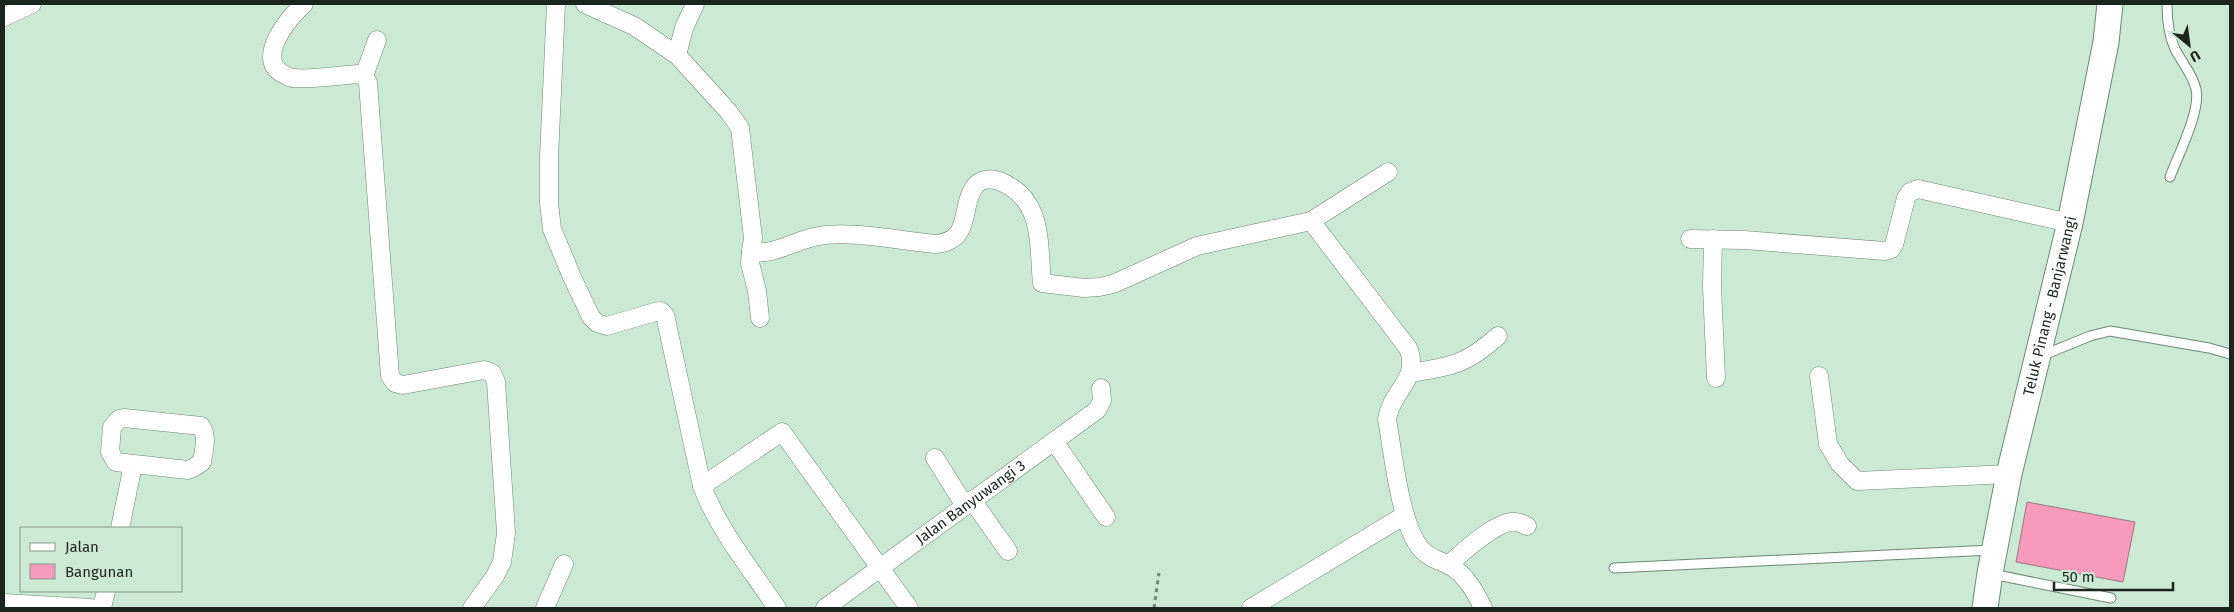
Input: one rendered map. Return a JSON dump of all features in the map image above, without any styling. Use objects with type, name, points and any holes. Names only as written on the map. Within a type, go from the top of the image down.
[{"type":"main road","name":"Teluk Pinang - Banjarwangi","points":[[1985,608],[2009,474],[2039,357],[2070,223],[2106,42],[2110,4]]},
{"type":"street","points":[[4,17],[32,4]]},
{"type":"street","points":[[304,4],[276,38],[272,51],[273,64],[278,71],[292,78],[359,74],[364,76],[368,83],[390,376],[395,383],[403,385],[484,370],[492,373],[496,382],[506,533],[502,562],[495,576],[472,608]]},
{"type":"street","points":[[556,4],[548,203],[552,229],[591,317],[597,323],[607,326],[661,311],[665,315],[702,486],[721,526],[777,608]]},
{"type":"street","points":[[584,4],[634,26],[677,55],[728,111],[740,128],[753,238],[750,263],[757,291],[760,318]]},
{"type":"street","points":[[677,55],[684,28],[695,4]]},
{"type":"street","points":[[364,76],[377,40]]},
{"type":"street","points":[[751,252],[763,253],[814,237],[841,234],[936,244],[946,243],[955,238],[962,226],[970,194],[976,184],[984,180],[995,179],[1012,186],[1028,201],[1035,216],[1042,283],[1076,287],[1099,287],[1113,284],[1197,246],[1296,222],[1311,221],[1388,172]]},
{"type":"street","points":[[1690,239],[1885,251],[1891,249],[1894,245],[1906,198],[1910,192],[1918,189],[2070,223]]},
{"type":"street","points":[[1311,221],[1408,348],[1413,364],[1411,373],[1389,409],[1387,419],[1405,515],[1420,548],[1427,555],[1448,565],[1468,580],[1484,608]]},
{"type":"street","points":[[1713,239],[1712,287],[1716,378]]},
{"type":"street","points":[[1411,373],[1452,366],[1468,360],[1498,336]]},
{"type":"street","points":[[1819,376],[1828,444],[1840,464],[1857,481],[2009,474]]},
{"type":"street","name":"Jalan Banyuwangi 3","points":[[825,608],[1097,410],[1102,401],[1101,388]]},
{"type":"street","points":[[119,419],[201,426],[206,444],[202,462],[193,468],[188,470],[133,465],[116,462],[110,452],[112,427],[119,419]]},
{"type":"street","points":[[702,486],[782,432],[909,608]]},
{"type":"street","points":[[1054,441],[1106,517]]},
{"type":"street","points":[[935,458],[968,503],[1008,551]]},
{"type":"street","points":[[120,527],[133,465]]},
{"type":"street","points":[[1251,608],[1405,515]]},
{"type":"street","points":[[1448,565],[1472,545],[1506,524],[1515,522],[1528,526]]},
{"type":"street","points":[[546,608],[564,564]]},
{"type":"street","points":[[102,608],[106,592]]},
{"type":"street","points":[[4,603],[91,608]]},
{"type":"lane","points":[[2167,4],[2168,29],[2175,49],[2189,70],[2197,91],[2195,110],[2170,177]]},
{"type":"lane","points":[[2039,357],[2090,336],[2110,331],[2209,348],[2230,354]]},
{"type":"lane","points":[[1614,568],[1992,562],[2111,598]]},
{"type":"path","points":[[1154,608],[1159,573]]},
{"type":"building","points":[[2027,502],[2135,522],[2123,582],[2016,562]]}]
